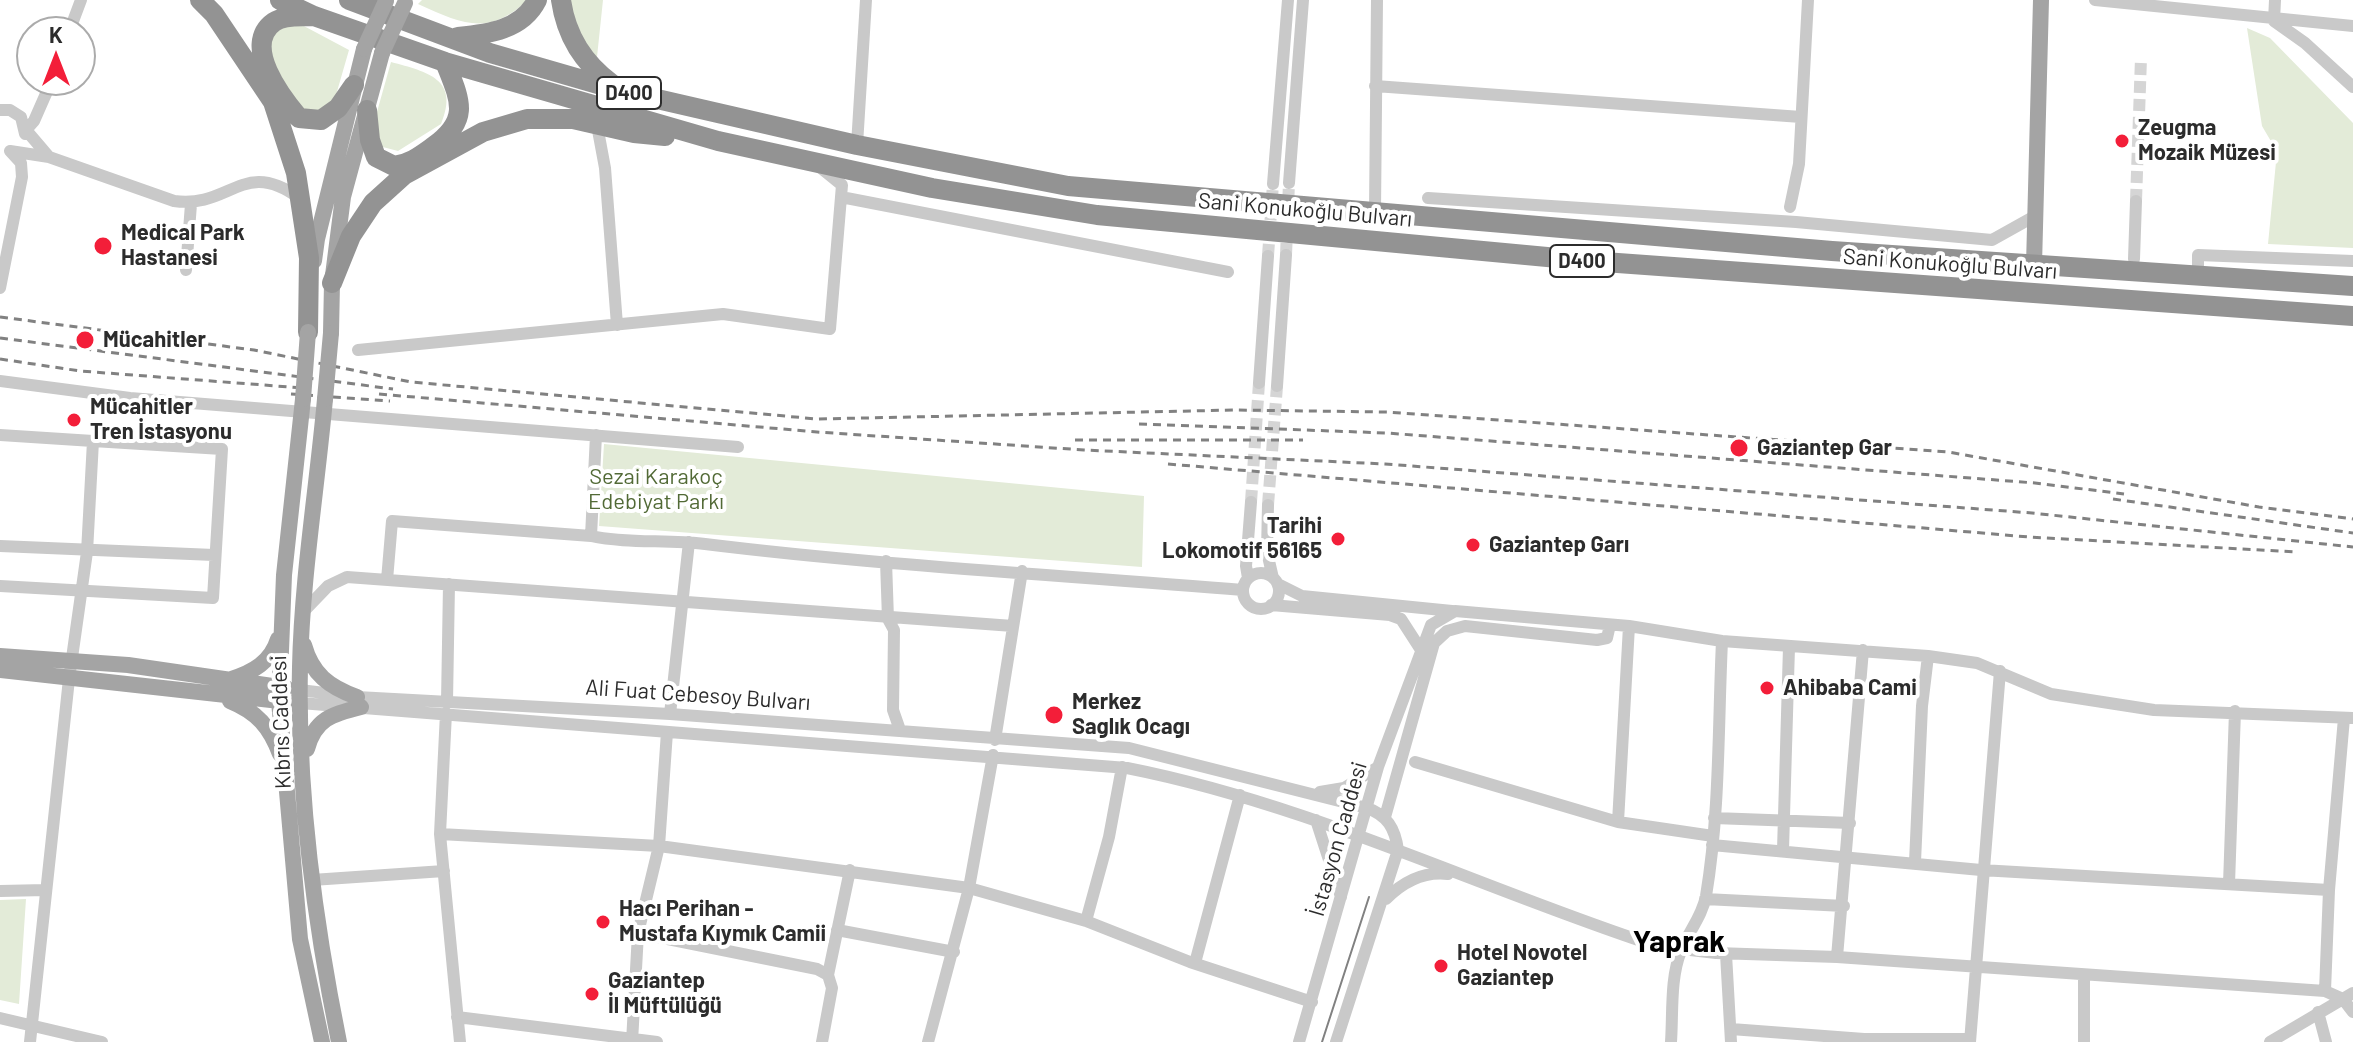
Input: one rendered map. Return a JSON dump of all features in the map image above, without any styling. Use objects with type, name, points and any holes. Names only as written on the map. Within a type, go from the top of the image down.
[{"type":"highway","points":[[200,0],[214,14],[273,102],[296,173],[309,258],[308,332]]},
{"type":"highway","name":"Sani Konukoğlu Bulvarı","points":[[280,0],[314,16],[445,62],[718,141],[932,188],[1097,215],[1590,261],[2353,316]]},
{"type":"highway","name":"Sani Konukoğlu Bulvarı","points":[[349,0],[451,38],[621,91],[857,145],[1068,186],[2034,265],[2353,286]]},
{"type":"highway","points":[[451,38],[504,29],[528,13],[537,0]]},
{"type":"highway","points":[[561,0],[564,20],[591,69],[621,91]]},
{"type":"highway","points":[[314,16],[273,22],[261,43],[263,55],[284,100],[299,118],[321,120],[338,108],[354,85]]},
{"type":"highway","points":[[367,110],[370,140],[376,157],[394,166],[414,161],[450,134],[459,117],[459,98],[445,62]]},
{"type":"highway","points":[[332,283],[351,236],[373,203],[404,175],[483,132],[527,119],[573,119],[634,133],[718,141]]},
{"type":"main road","points":[[2034,265],[2041,0]]},
{"type":"main road","points":[[322,1042],[300,939],[279,694],[280,629],[317,239],[364,49],[387,1]]},
{"type":"main road","name":"Kıbrıs Caddesi","points":[[339,1042],[318,933],[312,880],[300,696],[301,634],[331,333],[332,283],[343,197],[382,53],[406,2]]},
{"type":"main road","points":[[230,679],[248,673],[267,658],[274,649],[280,629]]},
{"type":"main road","points":[[301,634],[315,671],[325,682],[359,702]]},
{"type":"main road","name":"Ali Fuat Cebesoy Bulvarı","points":[[0,656],[71,671],[230,679],[279,694],[300,696]]},
{"type":"main road","points":[[0,670],[71,671],[217,695],[279,694]]},
{"type":"main road","points":[[217,695],[259,717],[271,732],[286,771]]},
{"type":"main road","points":[[304,771],[312,733],[322,720],[359,702]]},
{"type":"street","points":[[857,145],[866,0]]},
{"type":"street","points":[[1273,184],[1288,0]]},
{"type":"street","points":[[1289,183],[1303,0]]},
{"type":"street","points":[[1375,212],[1377,0]]},
{"type":"street","points":[[1790,207],[1799,164],[1808,0]]},
{"type":"street","points":[[2095,0],[2274,21],[2353,26]]},
{"type":"street","points":[[2274,21],[2275,0]]},
{"type":"street","points":[[2274,21],[2305,43],[2353,87]]},
{"type":"street","points":[[1375,86],[1801,117]]},
{"type":"street","points":[[3,110],[25,108],[38,96]]},
{"type":"street","points":[[5,151],[22,143],[44,96]]},
{"type":"street","points":[[3,110],[21,117],[26,130],[49,157]]},
{"type":"street","points":[[597,125],[605,168],[617,325]]},
{"type":"street","points":[[5,151],[49,157],[109,176],[150,195],[191,204],[263,179],[279,184],[299,198]]},
{"type":"street","points":[[0,288],[22,177],[21,163],[5,151]]},
{"type":"street","points":[[358,350],[723,314],[830,329],[842,185],[815,163]]},
{"type":"street","points":[[841,197],[1228,272]]},
{"type":"street","points":[[1428,198],[1796,222],[1992,240],[2035,216]]},
{"type":"street","points":[[2134,259],[2136,201]]},
{"type":"street","points":[[186,270],[191,204]]},
{"type":"street","points":[[1277,386],[1286,255]]},
{"type":"street","points":[[2198,276],[2198,255],[2353,261]]},
{"type":"street","points":[[1259,383],[1268,256]]},
{"type":"street","points":[[0,381],[130,398],[324,406],[738,447]]},
{"type":"street","points":[[0,435],[222,449],[213,598],[81,593],[0,586]]},
{"type":"street","points":[[591,536],[596,435]]},
{"type":"street","points":[[30,1042],[87,552],[93,441]]},
{"type":"street","points":[[1251,502],[1245,599],[1254,607],[1271,605],[1390,615],[1401,619],[1421,650]]},
{"type":"street","points":[[1268,505],[1267,552],[1278,596],[1271,605]]},
{"type":"street","points":[[387,580],[392,521],[613,540],[689,542],[1022,571],[1246,584],[1259,573],[1302,596],[1629,626],[1722,641],[1863,650],[1977,663],[2051,694],[2102,704],[2154,710],[2349,718],[2329,890],[2325,991]]},
{"type":"street","points":[[670,714],[689,542]]},
{"type":"street","points":[[0,546],[214,555]]},
{"type":"street","points":[[886,561],[888,619],[894,630],[893,710],[900,730]]},
{"type":"street","points":[[995,740],[1022,571]]},
{"type":"street","points":[[304,611],[328,586],[347,577],[1013,626]]},
{"type":"street","points":[[449,584],[440,834],[460,1042]]},
{"type":"street","name":"İstasyon Caddesi","points":[[1299,1042],[1378,767],[1431,625],[1455,611]]},
{"type":"street","points":[[1385,817],[1434,643],[1447,631],[1465,626],[1597,640],[1607,638],[1610,625]]},
{"type":"street","points":[[1618,822],[1629,626]]},
{"type":"street","points":[[1671,1042],[1676,971],[1681,950],[1699,918],[1705,899],[1713,841],[1722,641]]},
{"type":"street","points":[[1783,850],[1789,647]]},
{"type":"street","points":[[1837,957],[1844,906],[1863,650]]},
{"type":"street","points":[[1915,862],[1922,706],[1928,656]]},
{"type":"street","points":[[1726,954],[1731,1036],[1970,1040],[1975,967],[1980,955],[1981,870],[2000,671]]},
{"type":"street","name":"Ali Fuat Cebesoy Bulvarı","points":[[300,696],[446,708],[670,714],[1129,748],[1314,793],[1367,808],[1385,817]]},
{"type":"street","points":[[446,708],[667,732],[1122,767],[1197,782],[1240,795],[1398,850],[1633,939],[1681,950],[1837,957],[2325,991],[2348,996]]},
{"type":"street","points":[[2229,884],[2235,711]]},
{"type":"street","points":[[633,1040],[638,933],[659,846],[667,732]]},
{"type":"street","points":[[928,1042],[969,888],[993,755]]},
{"type":"street","points":[[1415,762],[1618,822],[1713,841],[1981,870],[2329,890]]},
{"type":"street","points":[[1086,921],[1109,837],[1122,767]]},
{"type":"street","points":[[1314,793],[1344,788],[1378,767]]},
{"type":"street","points":[[1195,963],[1240,795]]},
{"type":"street","name":"İstasyon Caddesi","points":[[1385,817],[1394,832],[1398,850]]},
{"type":"street","points":[[1714,818],[1850,823]]},
{"type":"street","points":[[1316,820],[1342,899]]},
{"type":"street","points":[[440,834],[659,846],[969,888],[1086,921],[1195,963],[1312,1002]]},
{"type":"street","points":[[1336,1042],[1398,850]]},
{"type":"street","points":[[822,1042],[832,988],[828,975],[850,870]]},
{"type":"street","points":[[312,880],[444,871]]},
{"type":"street","points":[[1381,904],[1396,890],[1423,875],[1463,876]]},
{"type":"street","points":[[0,891],[46,890]]},
{"type":"street","points":[[1705,899],[1844,906]]},
{"type":"street","points":[[837,930],[954,952]]},
{"type":"street","points":[[638,933],[817,969],[828,975]]},
{"type":"street","points":[[2084,976],[2084,1042]]},
{"type":"street","points":[[2270,1042],[2348,996]]},
{"type":"street","points":[[2348,996],[2353,1012]]},
{"type":"street","points":[[2318,1012],[2326,1042]]},
{"type":"street","points":[[457,1017],[657,1042]]},
{"type":"street","points":[[0,1018],[102,1042]]},
{"type":"green space","points":[[422,0],[528,0],[501,19],[476,23],[449,17],[418,4]]},
{"type":"green space","points":[[570,0],[603,0],[597,57],[579,31]]},
{"type":"green space","points":[[285,24],[302,25],[349,50],[334,102],[314,114],[294,105],[268,51],[270,38]]},
{"type":"green space","points":[[2247,28],[2270,38],[2353,123],[2353,248],[2268,244],[2276,162],[2272,143],[2262,126]]},
{"type":"green space","points":[[391,62],[428,74],[443,87],[446,97],[441,124],[398,151],[379,146],[375,119]]},
{"type":"green space","name":"Sezai Karakoç Edebiyat Parkı","points":[[604,444],[1144,496],[1142,567],[599,526]]},
{"type":"green space","points":[[26,899],[19,1004],[0,1000],[0,900]]},
{"type":"tunnel","points":[[2136,201],[2141,58]]},
{"type":"tunnel","points":[[1286,255],[1289,183]]},
{"type":"tunnel","points":[[1268,256],[1273,184]]},
{"type":"tunnel","points":[[1251,502],[1259,383]]},
{"type":"tunnel","points":[[1268,505],[1277,386]]},
{"type":"tram line","points":[[1322,1042],[1369,897]]},
{"type":"railway","points":[[0,317],[254,350],[411,382],[817,419],[1236,410],[1387,412],[1948,452],[2259,507],[2353,519]]},
{"type":"railway","points":[[0,338],[393,389]]},
{"type":"railway","points":[[0,359],[80,371],[303,388]]},
{"type":"railway","points":[[291,394],[390,401]]},
{"type":"railway","points":[[379,394],[817,432],[1084,450],[1385,464],[2032,513],[2353,547]]},
{"type":"railway","points":[[1139,424],[1387,433],[2035,483],[2124,494]]},
{"type":"railway","points":[[1075,440],[1303,440]]},
{"type":"railway","points":[[1168,464],[2029,537],[2296,552]]},
{"type":"railway","points":[[2113,499],[2353,533]]},
{"type":"place","name":"Zeugma Mozaik Müzesi","points":[[2122,141]]},
{"type":"place","name":"Medical Park Hastanesi","points":[[103,246]]},
{"type":"place","name":"Mücahitler","points":[[85,340]]},
{"type":"place","name":"Mücahitler Tren İstasyonu","points":[[74,420]]},
{"type":"place","name":"Gaziantep Gar","points":[[1739,448]]},
{"type":"place","name":"Tarihi Lokomotif 56165","points":[[1338,539]]},
{"type":"place","name":"Gaziantep Garı","points":[[1473,545]]},
{"type":"place","name":"Ahibaba Cami","points":[[1767,688]]},
{"type":"place","name":"Merkez Saglık Ocagı","points":[[1054,715]]},
{"type":"place","name":"Hacı Perihan - Mustafa Kıymık Camii","points":[[603,922]]},
{"type":"place","name":"Hotel Novotel Gaziantep","points":[[1441,966]]},
{"type":"place","name":"Gaziantep İl Müftülüğü","points":[[592,994]]},
{"type":"district","name":"Yaprak","points":[[1679,942]]}]
